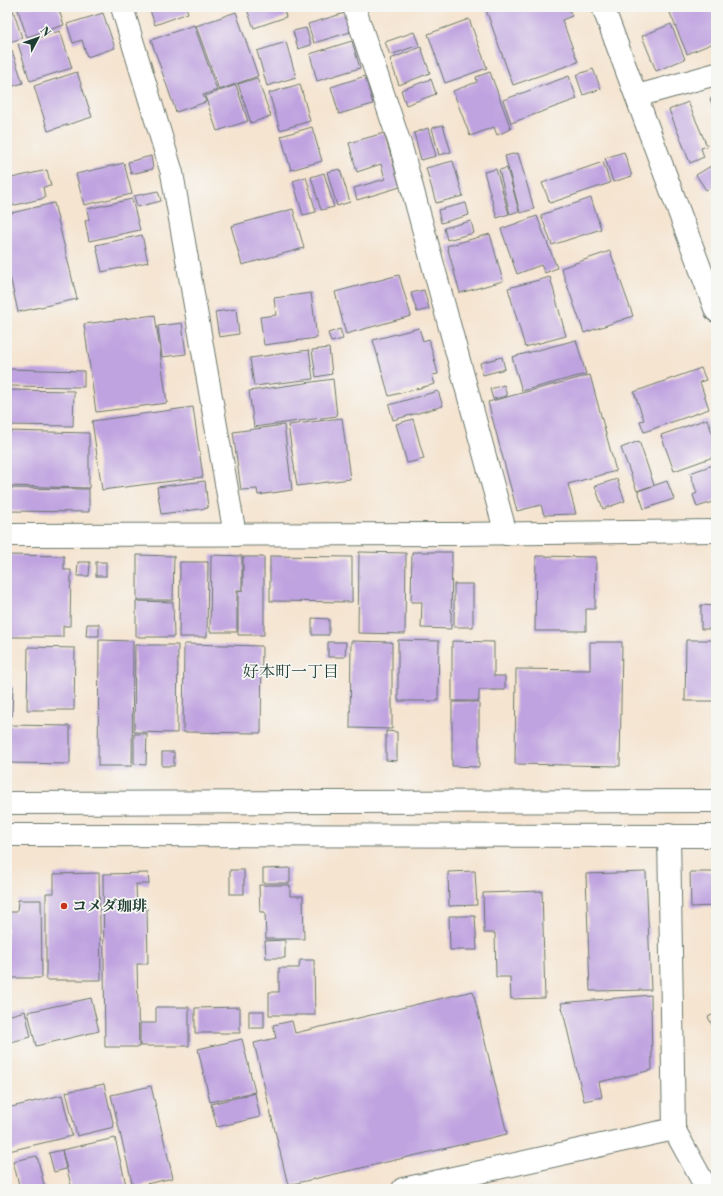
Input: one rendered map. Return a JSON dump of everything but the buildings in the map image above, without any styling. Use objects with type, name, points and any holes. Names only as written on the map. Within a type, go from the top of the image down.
[{"type":"street","points":[[122,7],[172,173],[235,535]]},
{"type":"street","points":[[354,7],[400,147],[506,534]]},
{"type":"street","points":[[603,7],[716,311]]},
{"type":"street","points":[[637,96],[716,74]]},
{"type":"street","points":[[7,535],[506,534],[716,531]]},
{"type":"street","points":[[7,804],[716,801]]},
{"type":"street","points":[[7,835],[716,836]]},
{"type":"street","points":[[669,835],[674,1129],[707,1189]]},
{"type":"street","points":[[403,1189],[674,1129]]},
{"type":"place","name":"コメダ珈琲","points":[[64,906]]},
{"type":"district","name":"好本町一丁目","points":[[291,671]]}]
